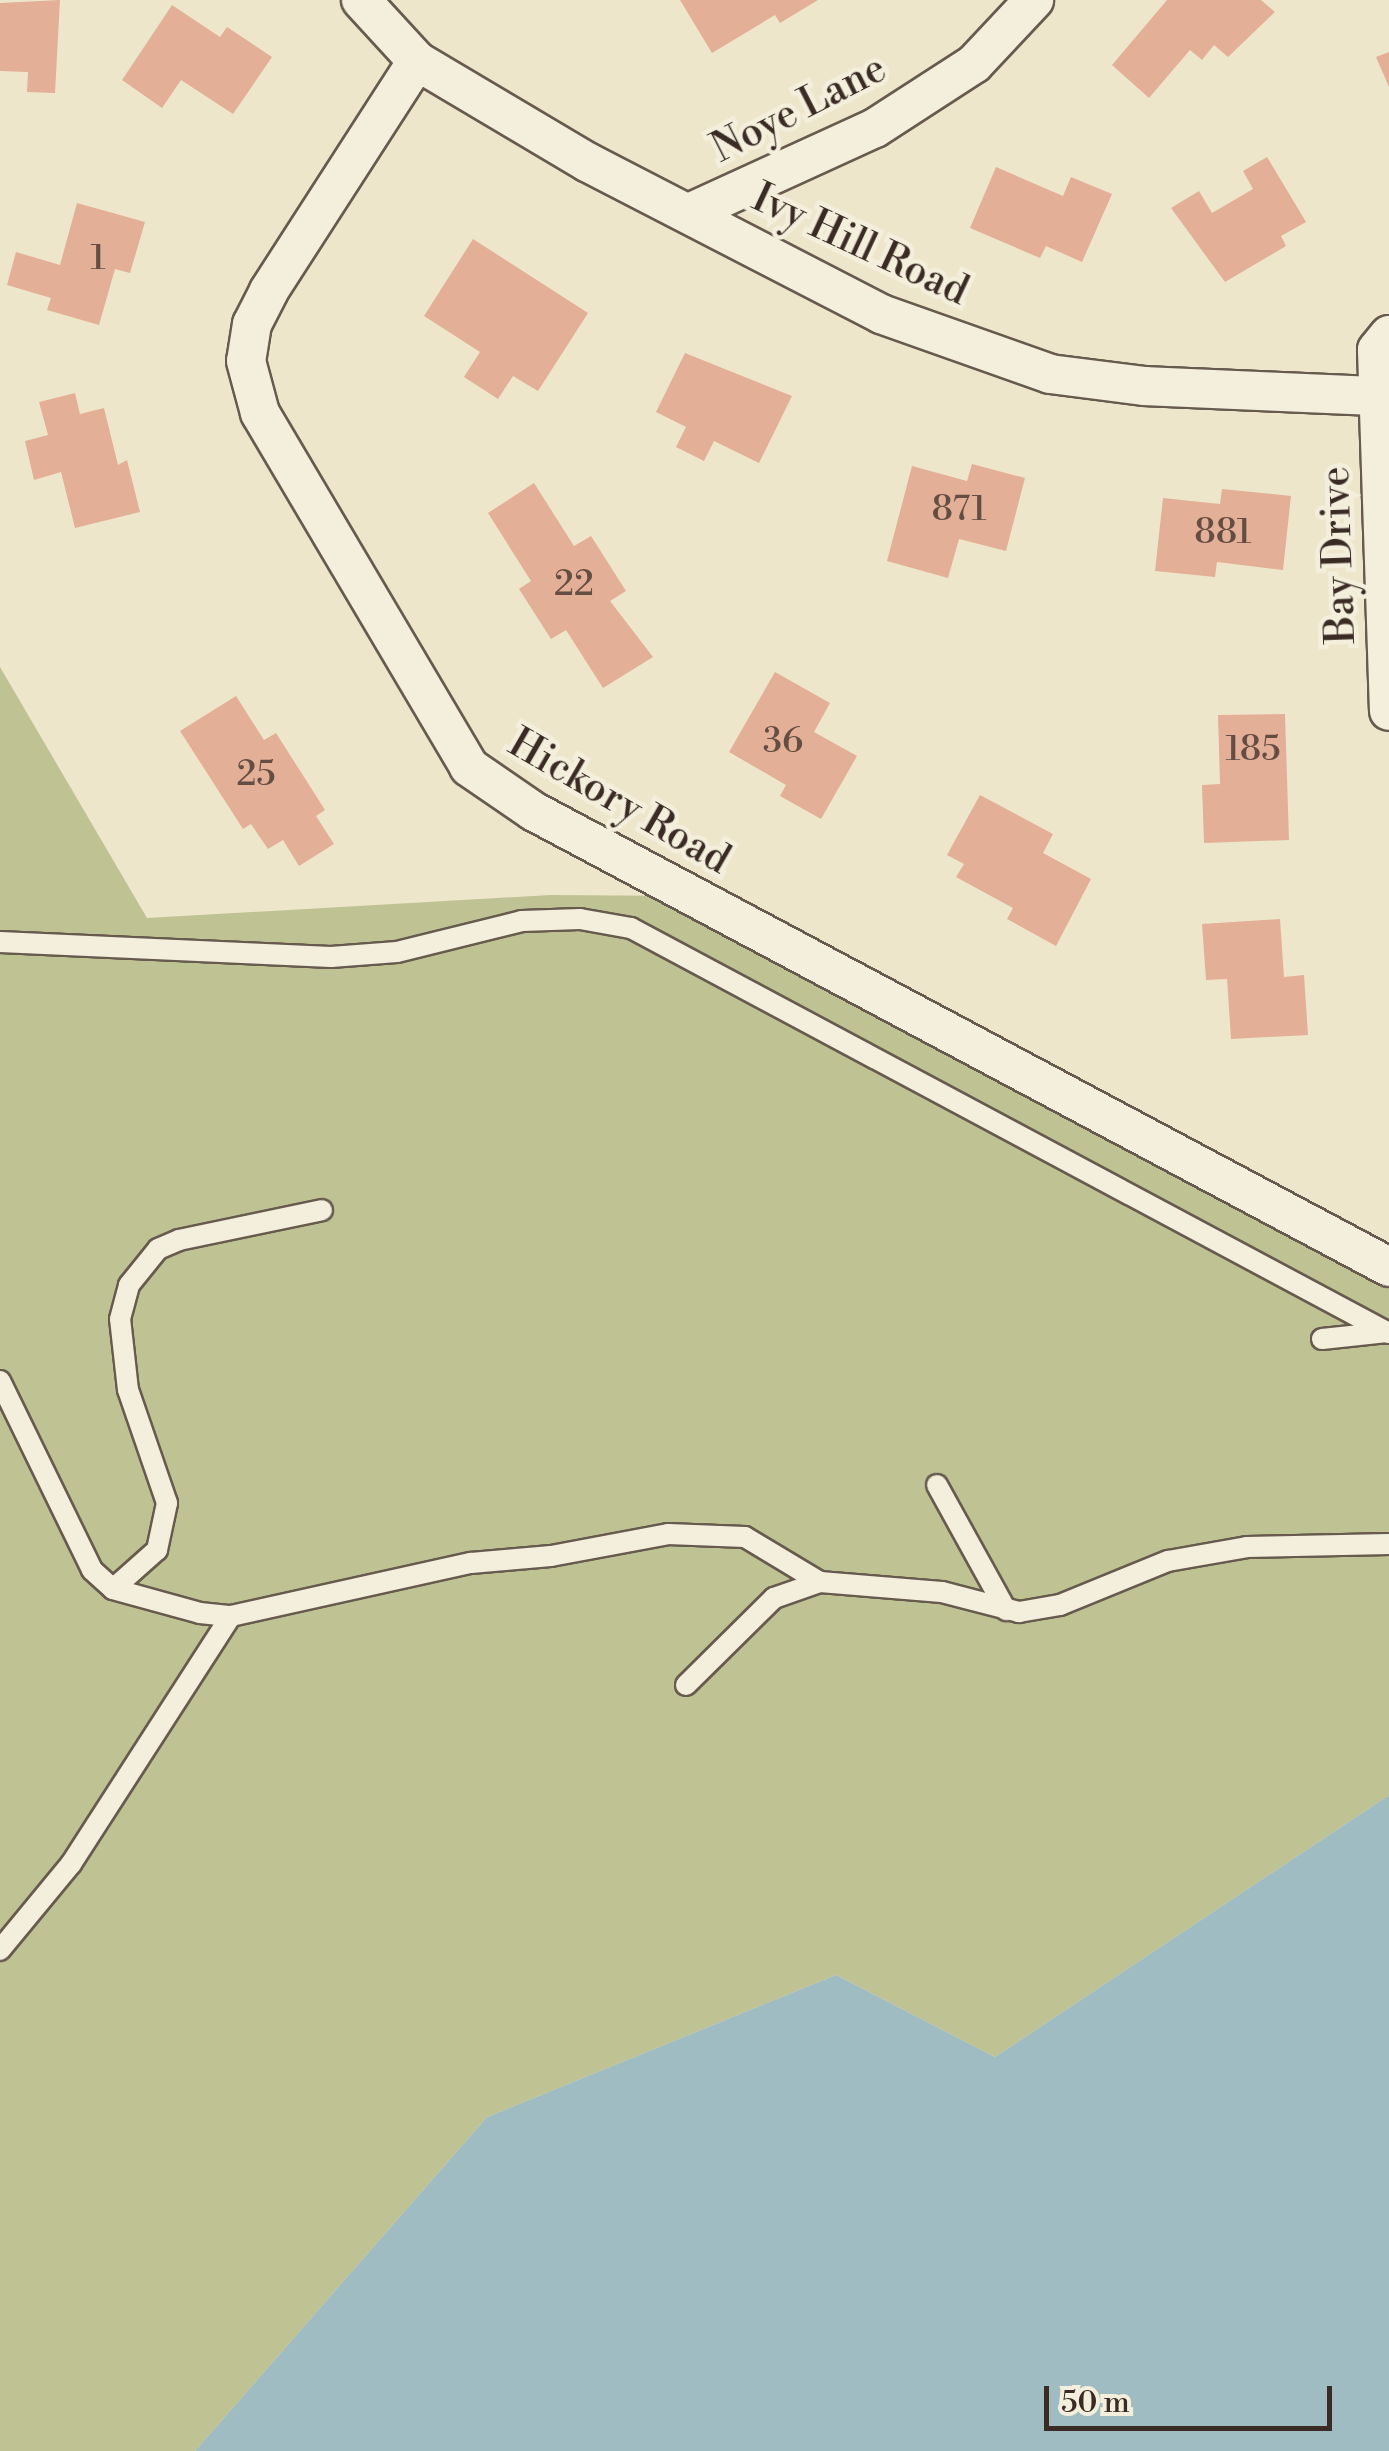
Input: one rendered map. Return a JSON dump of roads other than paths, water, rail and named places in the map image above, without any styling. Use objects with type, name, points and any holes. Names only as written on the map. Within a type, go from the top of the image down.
[{"type":"street","name":"Ivy Hill Road","points":[[361,0],[417,61],[587,162],[880,314],[1050,374],[1145,386],[1378,396]]},
{"type":"street","name":"Noye Lane","points":[[689,213],[874,128],[974,64],[1034,0]]},
{"type":"street","name":"Hickory Road","points":[[417,61],[269,291],[252,324],[246,361],[260,413],[470,767],[533,812],[1389,1267]]},
{"type":"street","points":[[1378,396],[1377,350],[1389,335]]},
{"type":"street","name":"Bay Drive","points":[[1378,396],[1389,711]]},
{"type":"lane","points":[[0,942],[331,957],[397,952],[522,921],[580,919],[631,928],[1388,1332]]},
{"type":"lane","points":[[113,1589],[157,1550],[167,1503],[128,1390],[120,1319],[130,1285],[158,1248],[179,1240],[322,1210]]},
{"type":"lane","points":[[1322,1339],[1388,1332]]},
{"type":"lane","points":[[0,1381],[70,1532],[92,1570],[113,1589],[153,1604],[231,1616],[471,1563],[551,1556],[668,1534],[745,1537],[820,1582]]},
{"type":"lane","points":[[937,1485],[1006,1610]]},
{"type":"lane","points":[[686,1685],[774,1598],[820,1582],[942,1592],[1006,1610],[1041,1612],[1168,1562],[1247,1547],[1389,1544]]},
{"type":"lane","points":[[0,1950],[71,1864],[231,1616]]},
{"type":"water","points":[[1389,1795],[1389,2451],[195,2451],[487,2117],[836,1975],[995,2057]]}]
